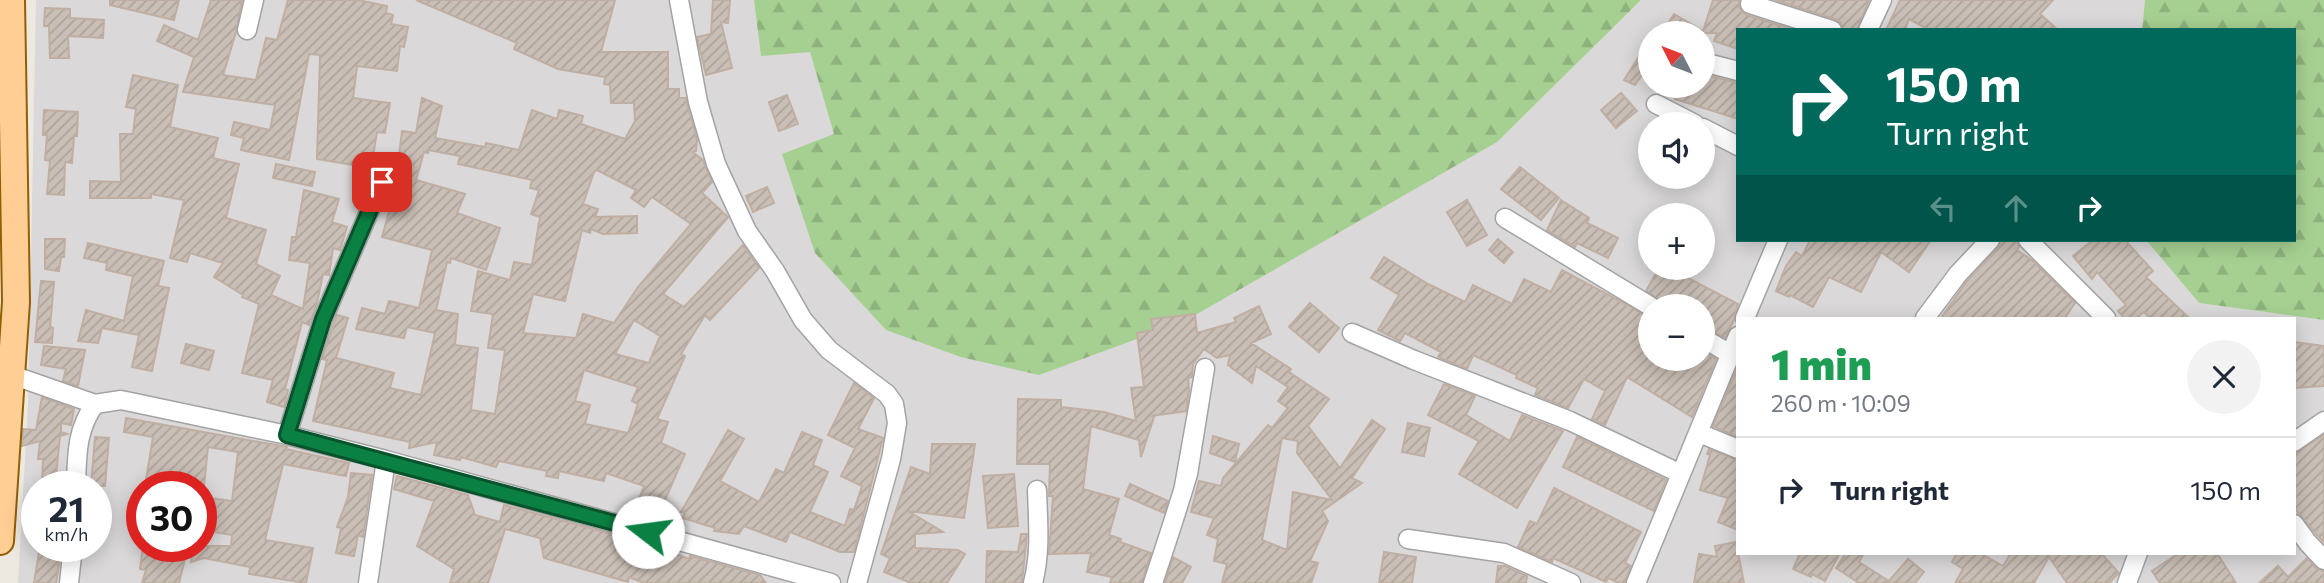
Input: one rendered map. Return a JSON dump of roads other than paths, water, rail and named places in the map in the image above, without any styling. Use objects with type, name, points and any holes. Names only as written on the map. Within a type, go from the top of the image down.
[{"type":"main road","points":[[0,541],[16,302],[11,0]]},
{"type":"street","points":[[247,30],[254,0]]},
{"type":"street","points":[[679,0],[698,102],[716,164],[747,231],[775,271],[803,320],[830,350],[887,394],[894,404],[897,423],[891,459],[857,583]]},
{"type":"street","points":[[1869,28],[1882,0]]},
{"type":"street","points":[[1750,4],[1826,28]]},
{"type":"street","points":[[1715,65],[1736,70]]},
{"type":"street","points":[[1656,104],[1672,112]]},
{"type":"street","points":[[1715,134],[1736,145]]},
{"type":"street","points":[[287,435],[323,319],[382,182]]},
{"type":"street","points":[[1505,218],[1638,299]]},
{"type":"street","points":[[1745,317],[1777,242]]},
{"type":"street","points":[[1925,317],[1958,274],[1988,242]]},
{"type":"street","points":[[2030,242],[2105,317]]},
{"type":"street","points":[[1352,333],[1570,421],[1681,474]]},
{"type":"street","points":[[1636,583],[1736,340]]},
{"type":"street","points":[[1715,345],[1730,354]]},
{"type":"street","points":[[1153,583],[1188,474],[1205,368],[1184,486]]},
{"type":"street","points":[[12,375],[95,404],[121,400],[287,435],[386,460],[831,583]]},
{"type":"street","points":[[77,471],[78,439],[86,417],[95,404]]},
{"type":"street","points":[[2296,441],[2324,421]]},
{"type":"street","points":[[1699,433],[1736,448]]},
{"type":"street","points":[[368,583],[386,460]]},
{"type":"street","points":[[1033,583],[1039,543],[1037,490]]},
{"type":"street","points":[[2296,527],[2324,560]]},
{"type":"street","points":[[1408,540],[1504,552],[1572,583]]},
{"type":"street","points":[[2129,582],[2137,555]]},
{"type":"street","points":[[69,583],[71,562]]}]
